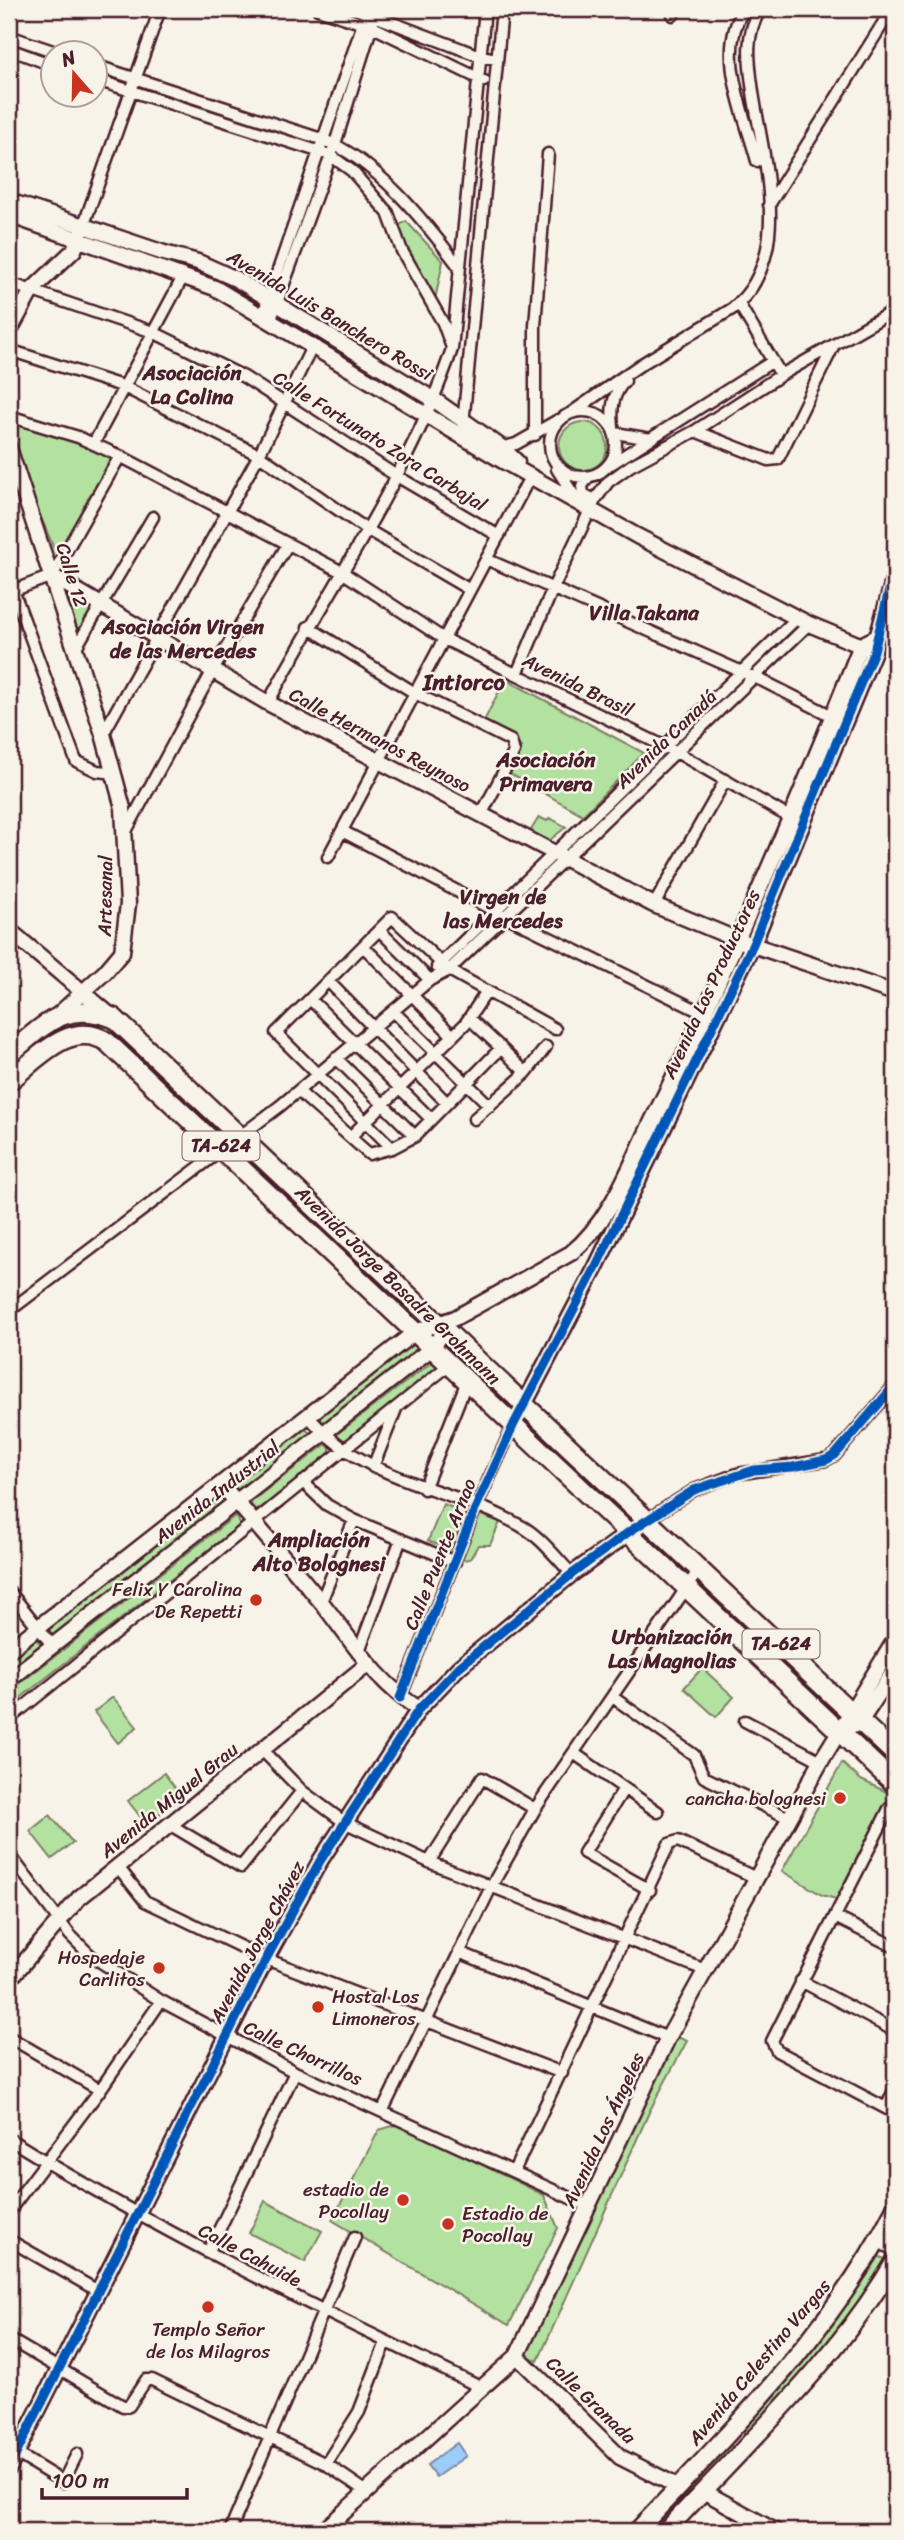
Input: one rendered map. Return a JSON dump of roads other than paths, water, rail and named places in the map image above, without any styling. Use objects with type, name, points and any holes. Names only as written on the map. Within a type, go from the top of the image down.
[{"type":"highway","points":[[9,1054],[59,1014],[87,1011],[114,1018]]},
{"type":"highway","name":"Avenida Jorge Basadre Grohmann","points":[[114,1018],[701,1567],[895,1754]]},
{"type":"highway","name":"Avenida Jorge Basadre Grohmann","points":[[9,1081],[63,1039],[78,1034],[93,1035],[107,1042],[222,1147],[449,1365],[630,1531],[895,1784]]},
{"type":"highway","points":[[366,1283],[380,1269]]},
{"type":"main road","name":"Avenida Celestino Vargas","points":[[637,2531],[730,2431],[841,2302],[895,2208]]},
{"type":"main road","points":[[879,2239],[895,2247]]},
{"type":"main road","points":[[666,2531],[747,2444],[860,2315],[895,2261]]},
{"type":"main road","points":[[730,2431],[747,2444]]},
{"type":"street","points":[[9,332],[32,290],[66,259],[81,233],[160,9]]},
{"type":"street","points":[[318,9],[373,27],[494,85]]},
{"type":"street","points":[[268,703],[395,475],[433,398],[452,349],[485,9]]},
{"type":"street","points":[[459,428],[502,9]]},
{"type":"street","points":[[744,9],[734,32],[732,58],[769,205]]},
{"type":"street","points":[[498,451],[535,435],[640,365],[739,304],[757,282],[764,264],[769,205],[748,57],[752,25],[761,9]]},
{"type":"street","points":[[769,205],[892,9]]},
{"type":"street","points":[[266,319],[321,139],[361,22],[369,11]]},
{"type":"street","points":[[369,11],[480,56],[497,59]]},
{"type":"street","points":[[272,300],[335,144],[373,27],[369,11]]},
{"type":"street","points":[[9,36],[38,46]]},
{"type":"street","points":[[22,41],[13,51],[38,60]]},
{"type":"street","points":[[108,70],[321,139],[352,153],[399,196],[460,268]]},
{"type":"street","points":[[108,84],[330,155],[352,171],[388,213],[402,251],[443,323],[452,349]]},
{"type":"street","points":[[223,122],[226,110]]},
{"type":"street","points":[[535,435],[535,326],[548,154]]},
{"type":"street","name":"Avenida Luis Banchero Rossi","points":[[9,201],[215,288],[425,414],[459,428],[498,451],[537,479],[587,501],[637,536],[803,620],[870,645]]},
{"type":"street","name":"Avenida Luis Banchero Rossi","points":[[9,215],[198,262],[272,300],[433,398],[459,428]]},
{"type":"street","points":[[94,443],[122,386],[184,275]]},
{"type":"street","name":"Calle Fortunato Zora Carbajal","points":[[9,283],[153,332],[244,377],[285,401],[395,475],[499,536]]},
{"type":"street","points":[[739,304],[781,375]]},
{"type":"street","points":[[517,674],[587,501],[630,466],[695,431],[781,375],[895,310]]},
{"type":"street","points":[[103,734],[158,640],[259,455],[312,347]]},
{"type":"street","points":[[695,431],[769,460],[778,459],[833,347]]},
{"type":"street","points":[[9,350],[122,386],[259,455],[366,529],[470,590]]},
{"type":"street","points":[[328,857],[486,559],[537,479],[565,483],[607,468],[773,361]]},
{"type":"street","points":[[607,468],[616,451],[611,408],[619,387],[640,365]]},
{"type":"street","points":[[587,501],[565,483],[550,443],[551,434],[567,415],[590,411],[607,420],[614,430],[652,439]]},
{"type":"street","points":[[537,414],[548,426]]},
{"type":"street","name":"Avenida Brasil","points":[[9,416],[94,443],[120,456],[342,572],[444,639],[678,753],[797,821]]},
{"type":"street","name":"Calle 12","points":[[9,449],[115,773],[122,799],[124,836]]},
{"type":"street","points":[[11,591],[52,576],[120,456]]},
{"type":"street","points":[[555,462],[567,473],[585,477]]},
{"type":"street","points":[[585,477],[582,486],[587,501]]},
{"type":"street","points":[[75,649],[153,517]]},
{"type":"street","points":[[124,836],[212,673],[288,544]]},
{"type":"street","points":[[486,559],[755,678],[839,719]]},
{"type":"street","name":"Avenida Los Productores","points":[[514,1424],[596,1267],[745,942],[870,645],[895,566]]},
{"type":"street","name":"Calle Hermanos Reynoso","points":[[52,576],[212,673],[378,764],[654,905],[745,942],[895,993]]},
{"type":"street","points":[[9,579],[11,591],[76,761],[97,771],[115,773]]},
{"type":"street","name":"Avenida Canadá","points":[[430,980],[439,962],[743,673],[803,620]]},
{"type":"street","name":"Avenida Canadá","points":[[430,980],[449,970],[678,753],[755,678],[803,620]]},
{"type":"street","points":[[308,628],[415,694],[507,738],[514,752],[481,815]]},
{"type":"street","points":[[654,905],[725,781]]},
{"type":"street","points":[[342,831],[493,910],[711,1017]]},
{"type":"street","name":"Artesanal","points":[[59,1014],[105,972],[122,952],[128,904],[124,836]]},
{"type":"street","points":[[393,1148],[276,1033],[389,919],[397,920],[449,970],[555,1029]]},
{"type":"street","points":[[9,930],[64,979],[114,1018]]},
{"type":"street","points":[[9,1311],[298,1091],[430,980],[379,930]]},
{"type":"street","points":[[363,946],[453,1036]]},
{"type":"street","points":[[105,972],[100,994],[114,1018]]},
{"type":"street","points":[[59,1014],[66,999],[64,979]]},
{"type":"street","points":[[328,981],[447,1103]]},
{"type":"street","points":[[350,1137],[453,1036],[487,991]]},
{"type":"street","points":[[310,999],[430,1119]]},
{"type":"street","points":[[393,1011],[490,1106]]},
{"type":"street","name":"Avenida Los Productores","points":[[441,1326],[571,1253],[586,1241],[607,1210],[711,1017]]},
{"type":"street","points":[[469,1018],[526,1073]]},
{"type":"street","points":[[474,1119],[526,1073],[546,1046]]},
{"type":"street","points":[[298,1091],[369,1154],[393,1148],[415,1136],[501,1048]]},
{"type":"street","points":[[336,1058],[415,1136]]},
{"type":"street","points":[[571,1253],[590,1259],[596,1267]]},
{"type":"street","name":"Avenida Industrial","points":[[9,1650],[415,1332],[441,1326]]},
{"type":"street","name":"Avenida Industrial","points":[[9,1680],[432,1348],[441,1326]]},
{"type":"street","points":[[9,1719],[449,1365]]},
{"type":"street","points":[[424,1489],[467,1381]]},
{"type":"street","points":[[648,1519],[694,1490],[737,1474],[826,1460],[835,1455],[895,1385]]},
{"type":"street","points":[[373,1467],[396,1409]]},
{"type":"street","points":[[308,1416],[322,1433],[342,1450],[373,1467],[523,1527],[572,1574]]},
{"type":"street","name":"Calle Puente Arnao","points":[[400,1698],[476,1507],[514,1424]]},
{"type":"street","points":[[303,1482],[327,1505],[354,1520],[455,1562]]},
{"type":"street","points":[[221,1484],[321,1602],[368,1664],[400,1698],[419,1709]]},
{"type":"street","name":"Avenida Jorge Chávez","points":[[9,2468],[15,2445],[59,2369],[266,1959],[344,1822],[419,1709],[459,1667],[572,1574],[648,1519]]},
{"type":"street","points":[[321,1602],[354,1520]]},
{"type":"street","points":[[359,1651],[401,1539]]},
{"type":"street","points":[[383,2110],[492,1885],[535,1809],[614,1698],[701,1567]]},
{"type":"street","points":[[9,1591],[52,1646]]},
{"type":"street","name":"Avenida Los Ángeles","points":[[855,1716],[895,1640]]},
{"type":"street","name":"Avenida Miguel Grau","points":[[9,1980],[79,1898],[368,1664]]},
{"type":"street","name":"Avenida Los Ángeles","points":[[323,2531],[517,2356],[668,2038],[705,1970],[839,1732],[895,1669]]},
{"type":"street","points":[[614,1698],[694,1755],[704,1777],[789,1818]]},
{"type":"street","points":[[745,1721],[821,1761]]},
{"type":"street","points":[[262,1750],[302,1791],[344,1822],[429,1862],[705,1970]]},
{"type":"street","points":[[575,1754],[658,1812]]},
{"type":"street","points":[[429,1862],[482,1778],[535,1809]]},
{"type":"street","points":[[623,1790],[584,1853],[650,1890]]},
{"type":"street","points":[[169,1824],[241,1867],[302,1791]]},
{"type":"street","points":[[895,1806],[889,1809],[772,2041],[777,2051],[890,2110],[895,2088]]},
{"type":"street","points":[[514,2171],[674,1841],[756,1878]]},
{"type":"street","name":"Calle Chorrillos","points":[[9,1854],[70,1935],[90,1955],[161,2001],[295,2072],[588,2206]]},
{"type":"street","points":[[118,1867],[145,1901],[266,1959],[562,2073]]},
{"type":"street","points":[[835,1917],[895,1947]]},
{"type":"street","points":[[459,1952],[668,2038]]},
{"type":"street","points":[[801,1981],[895,2031]]},
{"type":"street","points":[[9,2211],[100,2090],[161,2001]]},
{"type":"street","points":[[9,2036],[100,2090]]},
{"type":"street","points":[[208,2253],[295,2072]]},
{"type":"street","name":"Calle Cahuide","points":[[9,2139],[137,2215],[208,2253],[323,2313],[482,2388]]},
{"type":"street","points":[[230,2531],[355,2237]]},
{"type":"street","points":[[9,2240],[98,2291]]},
{"type":"street","points":[[9,2339],[123,2406],[133,2402],[146,2380],[152,2380],[326,2464],[367,2492]]},
{"type":"street","points":[[326,2464],[359,2412],[386,2342]]},
{"type":"street","name":"Calle Granada","points":[[517,2356],[620,2457],[679,2487]]},
{"type":"street","points":[[15,2445],[63,2482],[77,2454]]},
{"type":"street","points":[[703,2491],[775,2531]]},
{"type":"water","points":[[457,2443],[466,2456],[436,2477],[427,2465]]},
{"type":"place","name":"Felix Y Carolina De Repetti","points":[[256,1600]]},
{"type":"place","name":"cancha bolognesi","points":[[840,1798]]},
{"type":"place","name":"Hospedaje Carlitos","points":[[159,1968]]},
{"type":"place","name":"Hostal Los Limoneros","points":[[318,2007]]},
{"type":"place","name":"estadio de Pocollay","points":[[403,2200]]},
{"type":"place","name":"Estadio de Pocollay","points":[[448,2224]]},
{"type":"place","name":"Templo Señor de los Milagros","points":[[208,2307]]},
{"type":"district","name":"Asociación La Colina","points":[[192,385]]},
{"type":"district","name":"Villa Takana","points":[[644,613]]},
{"type":"district","name":"Asociación Virgen de las Mercedes","points":[[183,639]]},
{"type":"district","name":"Intiorco","points":[[464,682]]},
{"type":"district","name":"Asociación Primavera","points":[[546,772]]},
{"type":"district","name":"Virgen de las Mercedes","points":[[503,909]]},
{"type":"district","name":"Ampliación Alto Bolognesi","points":[[319,1552]]},
{"type":"district","name":"Urbanización Las Magnolias","points":[[672,1649]]}]
